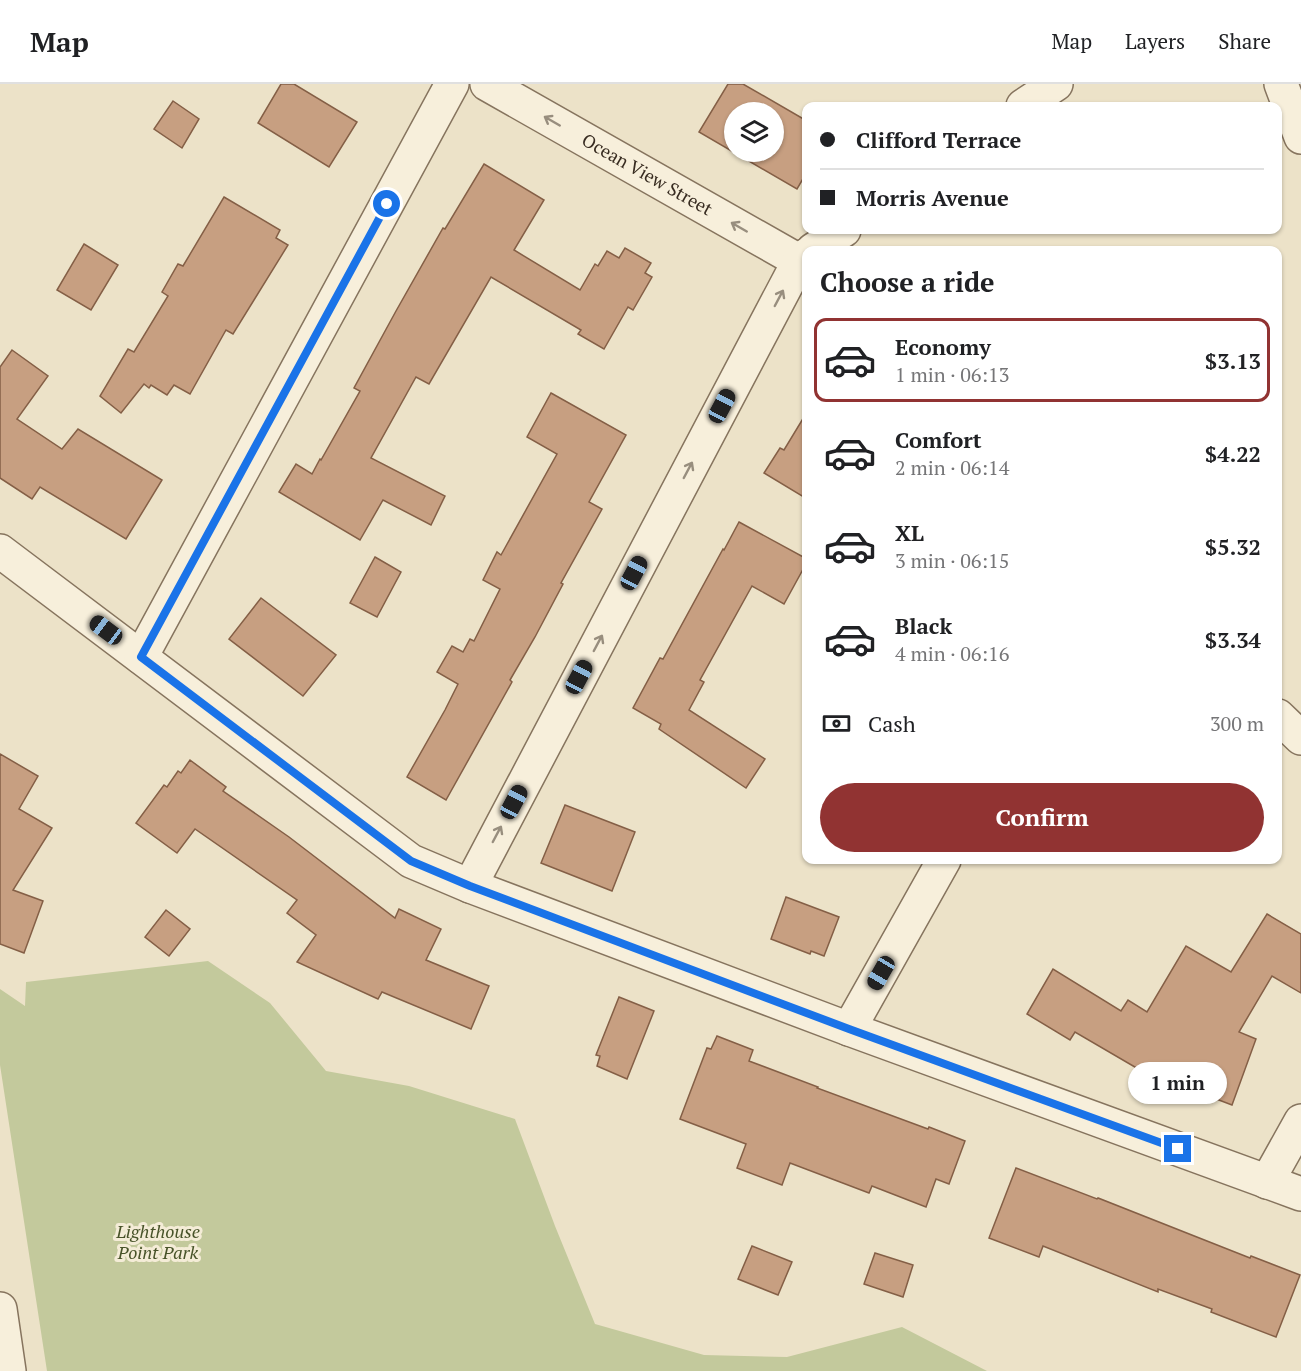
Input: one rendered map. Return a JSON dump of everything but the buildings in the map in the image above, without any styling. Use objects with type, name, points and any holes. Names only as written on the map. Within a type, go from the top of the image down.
[{"type":"street","points":[[141,657],[452,84]]},
{"type":"street","name":"Ocean View Street","points":[[487,84],[802,257]]},
{"type":"street","points":[[1029,102],[1056,84]]},
{"type":"street","points":[[1281,84],[1301,137]]},
{"type":"street","points":[[823,246],[839,234]]},
{"type":"street","points":[[470,886],[802,266]]},
{"type":"street","points":[[0,551],[411,861],[470,886],[849,1029],[1301,1194]]},
{"type":"street","points":[[1282,720],[1301,738]]},
{"type":"street","points":[[849,1029],[942,864]]},
{"type":"street","points":[[1267,1182],[1301,1121]]},
{"type":"street","points":[[0,1309],[9,1371]]},
{"type":"green space","name":"Lighthouse Point Park","points":[[208,961],[270,1003],[326,1071],[409,1086],[515,1119],[595,1324],[704,1355],[787,1357],[902,1327],[987,1371],[47,1371],[0,1065],[0,989],[25,1006],[26,982]]},
{"type":"route","points":[[387,204],[141,657],[411,861],[470,886],[849,1029],[1178,1149]]}]
